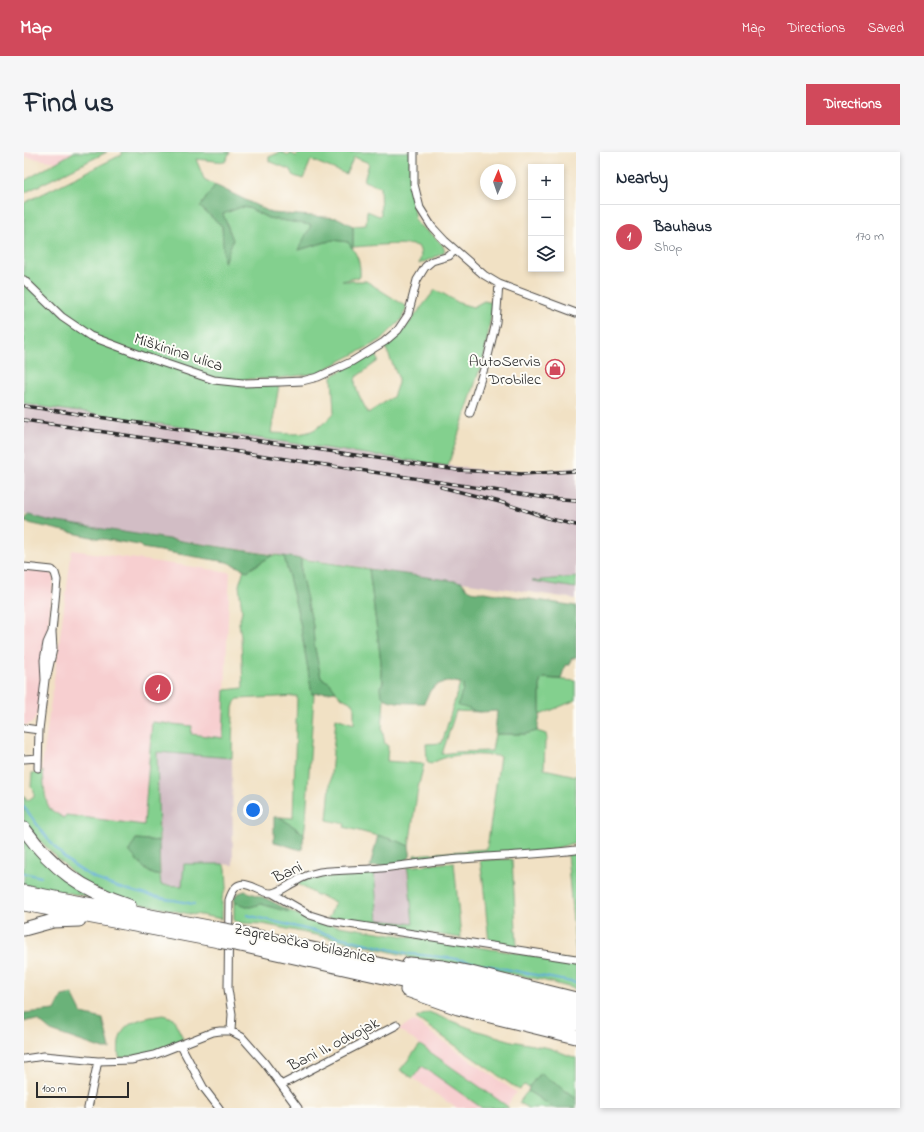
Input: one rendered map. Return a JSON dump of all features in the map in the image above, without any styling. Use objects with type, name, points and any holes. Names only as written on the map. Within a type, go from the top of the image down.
[{"type":"highway","points":[[24,829],[52,862],[72,879],[89,889],[125,904],[164,912],[182,922]]},
{"type":"highway","name":"Zagrebačka obilaznica","points":[[24,892],[182,922],[219,935]]},
{"type":"highway","name":"Zagrebačka obilaznica","points":[[24,904],[153,928],[219,935],[328,952],[576,1012]]},
{"type":"highway","points":[[24,929],[43,923],[64,920],[86,921],[131,928],[153,928]]},
{"type":"highway","name":"Zagrebačka obilaznica","points":[[241,939],[340,967],[576,1024]]},
{"type":"highway","points":[[328,952],[360,953],[414,965],[451,968],[576,999]]},
{"type":"highway","points":[[340,967],[358,978],[411,991],[458,1008],[576,1037]]},
{"type":"highway","points":[[537,989],[576,994]]},
{"type":"highway","points":[[519,1023],[527,1029],[576,1042]]},
{"type":"street","points":[[414,152],[414,184],[420,208],[432,227],[455,250],[484,275],[499,284],[576,313]]},
{"type":"street","name":"Miškinina ulica","points":[[24,280],[62,317],[90,336],[146,357],[214,380],[243,383],[302,381],[318,378],[351,362],[384,342],[398,330],[408,315],[417,280],[425,267],[432,261],[449,256],[455,250]]},
{"type":"street","points":[[470,413],[493,336],[496,322],[499,284]]},
{"type":"street","points":[[24,567],[49,569],[54,571],[57,576],[52,632],[48,639],[44,665],[45,680],[39,730],[38,768]]},
{"type":"street","points":[[24,728],[39,730]]},
{"type":"street","points":[[24,759],[38,758]]},
{"type":"street","name":"Bani","points":[[231,1031],[232,1014],[228,989],[229,900],[231,892],[235,888],[241,885],[252,885],[272,893],[280,891],[307,876],[321,872],[372,869],[450,860],[535,855],[576,850]]},
{"type":"street","points":[[272,893],[310,914],[329,921],[576,959]]},
{"type":"street","name":"Bani II. odvojak","points":[[281,1085],[397,1025]]},
{"type":"street","points":[[24,1059],[44,1056],[98,1062],[132,1060],[154,1055],[181,1046],[213,1032],[231,1031],[242,1037],[264,1062],[298,1108]]},
{"type":"street","points":[[181,1046],[203,1087],[219,1108]]},
{"type":"street","points":[[88,1108],[98,1062]]},
{"type":"shaded area","points":[[24,152],[74,152],[57,162],[24,157]]},
{"type":"shaded area","points":[[24,404],[487,471],[547,471],[576,467],[576,599],[51,521],[24,514]]},
{"type":"shaded area","points":[[72,550],[230,572],[223,739],[191,734],[192,726],[152,722],[144,825],[66,815],[64,818],[51,810],[48,804],[42,766]]},
{"type":"shaded area","points":[[24,570],[48,571],[54,578],[37,715],[33,722],[27,725],[24,725]]},
{"type":"shaded area","points":[[157,752],[232,758],[233,865],[223,864],[182,886],[161,885]]},
{"type":"shaded area","points":[[407,868],[413,924],[378,921],[374,871]]},
{"type":"shaded area","points":[[414,1021],[516,1092],[507,1106],[398,1029]]},
{"type":"shaded area","points":[[422,1066],[482,1108],[456,1108],[413,1078]]},
{"type":"green space","points":[[74,152],[107,152],[24,193],[24,181]]},
{"type":"green space","points":[[121,152],[230,152],[225,162],[196,159],[204,179],[215,185],[200,207],[222,226],[223,241],[233,240],[223,214],[241,207],[249,208],[268,218],[312,225],[299,250],[333,240],[348,242],[358,258],[360,277],[342,281],[366,281],[407,307],[401,320],[381,340],[318,373],[273,379],[244,379],[240,386],[279,385],[271,433],[306,433],[319,427],[334,413],[332,376],[376,351],[378,361],[356,377],[355,381],[357,390],[368,413],[393,397],[398,383],[398,377],[385,346],[405,328],[435,290],[459,303],[473,307],[484,301],[493,303],[485,353],[448,466],[24,404],[24,287],[29,282],[24,277],[24,203],[123,154]]},
{"type":"green space","points":[[281,152],[288,155],[290,153],[296,156],[300,152],[410,152],[410,184],[415,221],[442,244],[444,253],[419,264],[421,255],[418,246],[396,244],[353,247],[353,226],[366,225],[367,211],[379,216],[381,215],[380,187],[364,181],[369,163],[354,157],[346,174],[311,160],[303,179],[294,176],[291,170],[269,161],[269,157]]},
{"type":"green space","points":[[215,185],[272,213],[338,218],[353,226],[353,247],[352,248],[348,242],[333,240],[298,250],[311,225],[268,218],[249,208],[241,207],[223,214],[233,240],[224,263],[222,226],[200,207]]},
{"type":"green space","points":[[30,515],[51,521],[273,555],[247,571],[227,562],[142,548],[139,545],[91,537],[24,522],[27,516]]},
{"type":"green space","points":[[273,555],[284,556],[300,622],[312,694],[314,694],[304,834],[280,817],[293,818],[297,696],[238,699],[233,708],[232,758],[157,752],[159,841],[136,839],[130,851],[139,863],[147,870],[156,875],[160,875],[161,885],[182,886],[184,864],[223,864],[226,868],[227,886],[222,898],[222,919],[194,915],[137,903],[106,894],[80,880],[24,825],[24,796],[27,801],[34,796],[34,790],[31,787],[32,773],[43,771],[48,805],[50,809],[64,818],[66,815],[144,825],[152,722],[192,726],[191,734],[223,738],[225,690],[243,688],[239,623],[242,611],[239,585],[244,569],[247,571]]},
{"type":"green space","points":[[284,556],[301,559],[301,574],[313,626],[314,644],[321,678],[330,683],[336,691],[312,694],[300,622]]},
{"type":"green space","points":[[301,559],[369,569],[381,662],[381,677],[383,679],[381,694],[384,698],[382,729],[385,744],[388,746],[387,761],[424,764],[418,788],[409,846],[400,842],[344,827],[345,824],[327,820],[336,718],[354,724],[354,704],[340,697],[330,683],[321,678],[314,644],[313,626],[301,574]]},
{"type":"green space","points":[[369,569],[462,582],[466,588],[474,592],[484,592],[576,606],[576,657],[571,659],[570,665],[565,665],[561,679],[543,678],[540,682],[540,715],[537,731],[525,734],[495,734],[497,711],[480,712],[458,706],[463,690],[463,684],[459,683],[445,682],[437,685],[430,691],[424,703],[396,702],[385,699],[380,692],[380,686],[383,684],[383,679],[381,677],[381,662]]},
{"type":"green space","points":[[576,577],[576,588],[532,581]]},
{"type":"green space","points":[[543,678],[576,681],[576,700],[540,715],[540,682]]},
{"type":"green space","points":[[460,683],[463,684],[461,694],[467,707],[480,712],[456,711],[442,754],[492,751],[495,734],[525,734],[537,731],[546,734],[547,739],[545,742],[544,769],[576,776],[576,842],[548,851],[415,861],[414,855],[487,849],[500,756],[456,755],[431,764],[427,761],[426,744],[442,743]]},
{"type":"green space","points":[[274,817],[280,817],[304,834],[302,850],[274,842]]},
{"type":"green space","points":[[378,835],[409,846],[410,855],[408,859],[399,864],[370,867]]},
{"type":"green space","points":[[24,838],[92,895],[91,897],[24,885]]},
{"type":"green space","points":[[136,839],[159,841],[160,875],[156,875],[147,870],[129,851]]},
{"type":"green space","points":[[576,852],[576,956],[567,854]]},
{"type":"green space","points":[[512,859],[517,947],[489,943],[480,860]]},
{"type":"green space","points":[[454,862],[461,938],[327,918],[330,915],[335,902],[317,895],[296,883],[315,876],[374,871],[378,920],[413,924],[407,867]]},
{"type":"green space","points":[[245,891],[265,898],[289,910],[289,912],[261,904],[250,907],[234,902],[237,894]]},
{"type":"green space","points":[[234,902],[250,907],[261,904],[289,912],[289,910],[306,919],[325,924],[576,962],[576,989],[542,980],[464,965],[408,958],[407,956],[363,945],[263,924],[234,921]]},
{"type":"green space","points":[[72,994],[82,1014],[103,1019],[110,1049],[103,1049],[51,1031],[39,1021],[31,1020],[24,1022],[24,1013],[55,1010],[62,996]]},
{"type":"green space","points":[[429,1012],[475,1030],[512,1041],[549,1048],[576,1058],[576,1098],[540,1073],[529,1087],[524,1085],[519,1090],[416,1018]]},
{"type":"green space","points":[[163,1015],[173,1018],[183,1038],[181,1041],[145,1054],[130,1057],[119,1057],[120,1037],[129,1025],[136,1021]]},
{"type":"green space","points":[[420,1045],[509,1108],[482,1108],[422,1066],[413,1078],[400,1070]]},
{"type":"green space","points":[[540,1073],[576,1098],[576,1108],[554,1108],[528,1091],[529,1087]]},
{"type":"green space","points":[[528,1091],[554,1108],[528,1108],[519,1103]]},
{"type":"waterway","points":[[24,807],[48,839],[64,857],[93,877],[125,890],[194,904]]},
{"type":"waterway","points":[[24,873],[41,877]]},
{"type":"waterway","points":[[247,915],[410,954],[451,958],[576,983]]},
{"type":"railway","points":[[24,406],[457,470],[522,474],[576,471]]},
{"type":"railway","points":[[24,420],[547,498],[576,500]]},
{"type":"railway","points":[[441,487],[500,502],[551,519],[576,525]]},
{"type":"place","name":"AutoServis Drobilec","points":[[555,369]]},
{"type":"place","name":"Bauhaus","points":[[158,688]]}]
